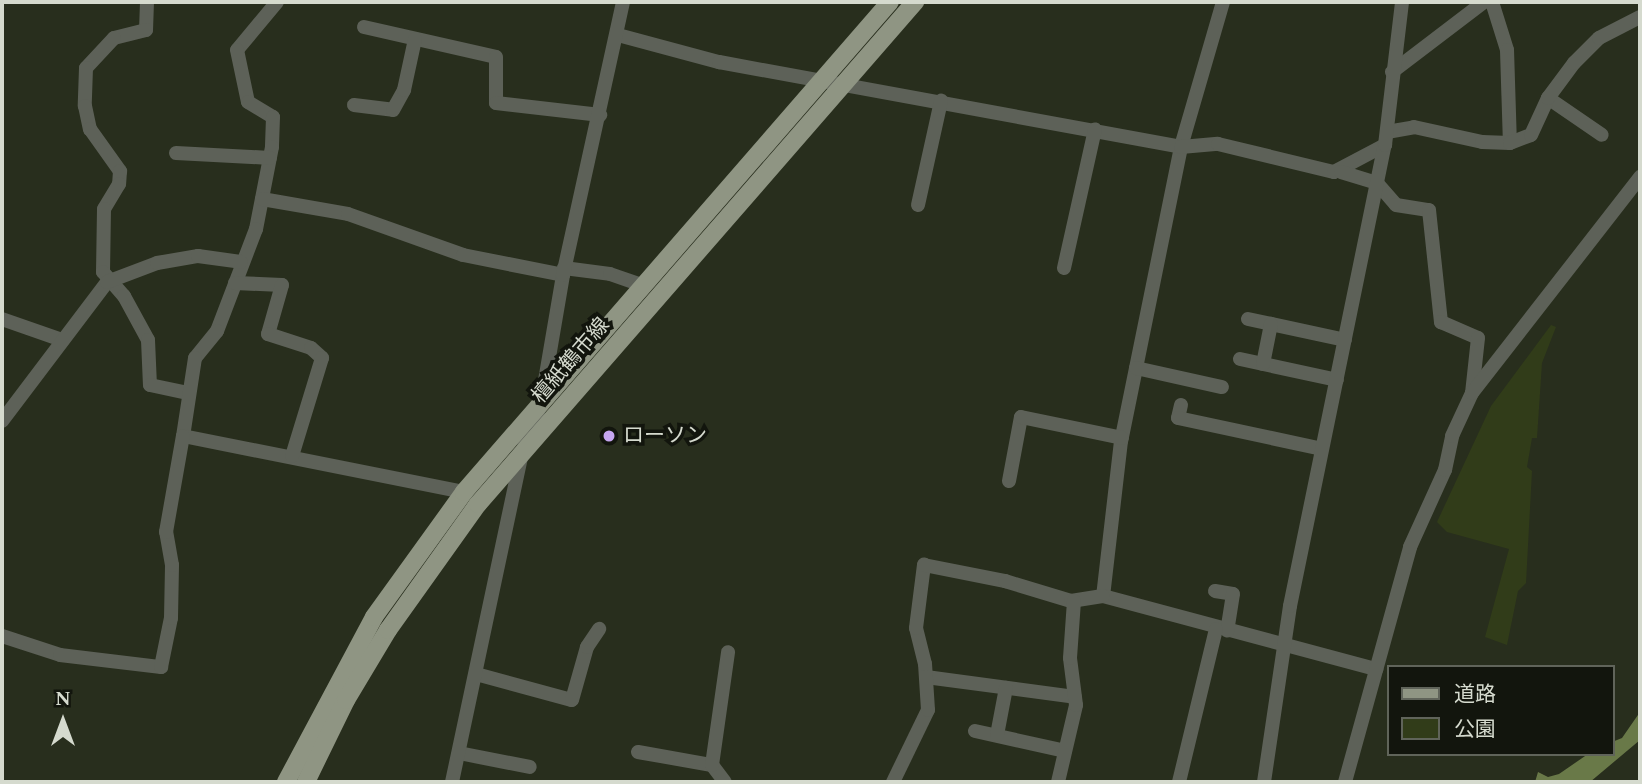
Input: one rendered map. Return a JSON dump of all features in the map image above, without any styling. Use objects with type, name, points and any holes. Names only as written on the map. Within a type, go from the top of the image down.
[{"type":"main road","name":"檀紙鶴市線","points":[[286,782],[374,617],[464,492],[890,2]]},
{"type":"main road","name":"檀紙鶴市線","points":[[306,782],[346,700],[431,565],[522,452],[915,2]]},
{"type":"street","points":[[147,2],[146,30],[114,38],[86,68],[85,106],[90,129],[120,171],[119,184],[104,209],[103,272],[107,282],[124,296],[148,340],[150,384],[187,393]]},
{"type":"street","points":[[2,636],[60,655],[161,667],[172,618],[172,565],[166,532],[183,436],[187,393],[195,358],[217,331],[235,284],[262,200],[270,158],[273,117],[248,102],[237,50],[277,2]]},
{"type":"street","points":[[453,782],[522,452],[541,404],[564,271],[618,35],[623,2]]},
{"type":"street","points":[[1103,596],[1122,438],[1136,368],[1181,147],[1223,2]]},
{"type":"street","points":[[1265,782],[1285,642],[1386,139],[1402,2]]},
{"type":"street","points":[[1392,72],[1484,2]]},
{"type":"street","points":[[1492,2],[1507,50],[1510,143]]},
{"type":"street","points":[[1341,172],[1386,139],[1414,127],[1482,142],[1510,143],[1531,135],[1548,98],[1574,63],[1599,38],[1640,18]]},
{"type":"street","points":[[364,27],[496,57],[496,103],[600,115]]},
{"type":"street","points":[[618,35],[719,62],[1181,147],[1219,144],[1377,183],[1396,205],[1429,210],[1441,322],[1478,338],[1472,393]]},
{"type":"street","points":[[354,105],[393,110],[404,90],[415,40]]},
{"type":"street","points":[[1548,98],[1602,135]]},
{"type":"street","points":[[918,205],[941,101]]},
{"type":"street","points":[[1063,268],[1095,130]]},
{"type":"street","points":[[176,153],[270,158]]},
{"type":"street","points":[[1345,782],[1410,547],[1445,470],[1452,436],[1472,393],[1640,177]]},
{"type":"street","points":[[262,200],[348,214],[463,255],[564,271],[610,274],[645,286]]},
{"type":"street","points":[[2,421],[107,282],[158,263],[198,256],[241,262]]},
{"type":"street","points":[[235,284],[282,285],[268,334],[311,348],[322,358],[292,456]]},
{"type":"street","points":[[2,319],[62,340]]},
{"type":"street","points":[[1248,319],[1345,340]]},
{"type":"street","points":[[1264,364],[1271,324]]},
{"type":"street","points":[[1240,359],[1337,380]]},
{"type":"street","points":[[1136,368],[1223,387]]},
{"type":"street","points":[[1181,405],[1178,418],[1322,449]]},
{"type":"street","points":[[1009,481],[1021,417],[1122,438]]},
{"type":"street","points":[[183,436],[464,492]]},
{"type":"street","points":[[894,782],[922,731],[928,710],[926,677],[916,628],[924,565],[1004,581],[1074,601],[1103,596],[1169,610],[1221,630],[1285,642],[1376,669]]},
{"type":"street","points":[[1179,782],[1233,594],[1215,591]]},
{"type":"street","points":[[1059,782],[1075,697],[1070,658],[1074,601]]},
{"type":"street","points":[[476,674],[572,699],[587,647],[599,629]]},
{"type":"street","points":[[712,765],[729,652]]},
{"type":"street","points":[[926,677],[1075,697]]},
{"type":"street","points":[[997,735],[1006,688]]},
{"type":"street","points":[[975,731],[1065,751]]},
{"type":"street","points":[[638,752],[712,765],[725,782]]},
{"type":"street","points":[[459,753],[530,767]]},
{"type":"green space","points":[[1551,325],[1556,327],[1542,363],[1537,438],[1532,438],[1527,467],[1532,471],[1526,583],[1518,591],[1507,645],[1485,637],[1509,549],[1447,532],[1437,522],[1491,406]]},
{"type":"shaded area","points":[[1640,712],[1640,740],[1590,782],[1535,782],[1538,772],[1548,777],[1559,774],[1585,756],[1614,756],[1614,741],[1622,738]]},
{"type":"place","name":"ローソン","points":[[609,436]]}]
